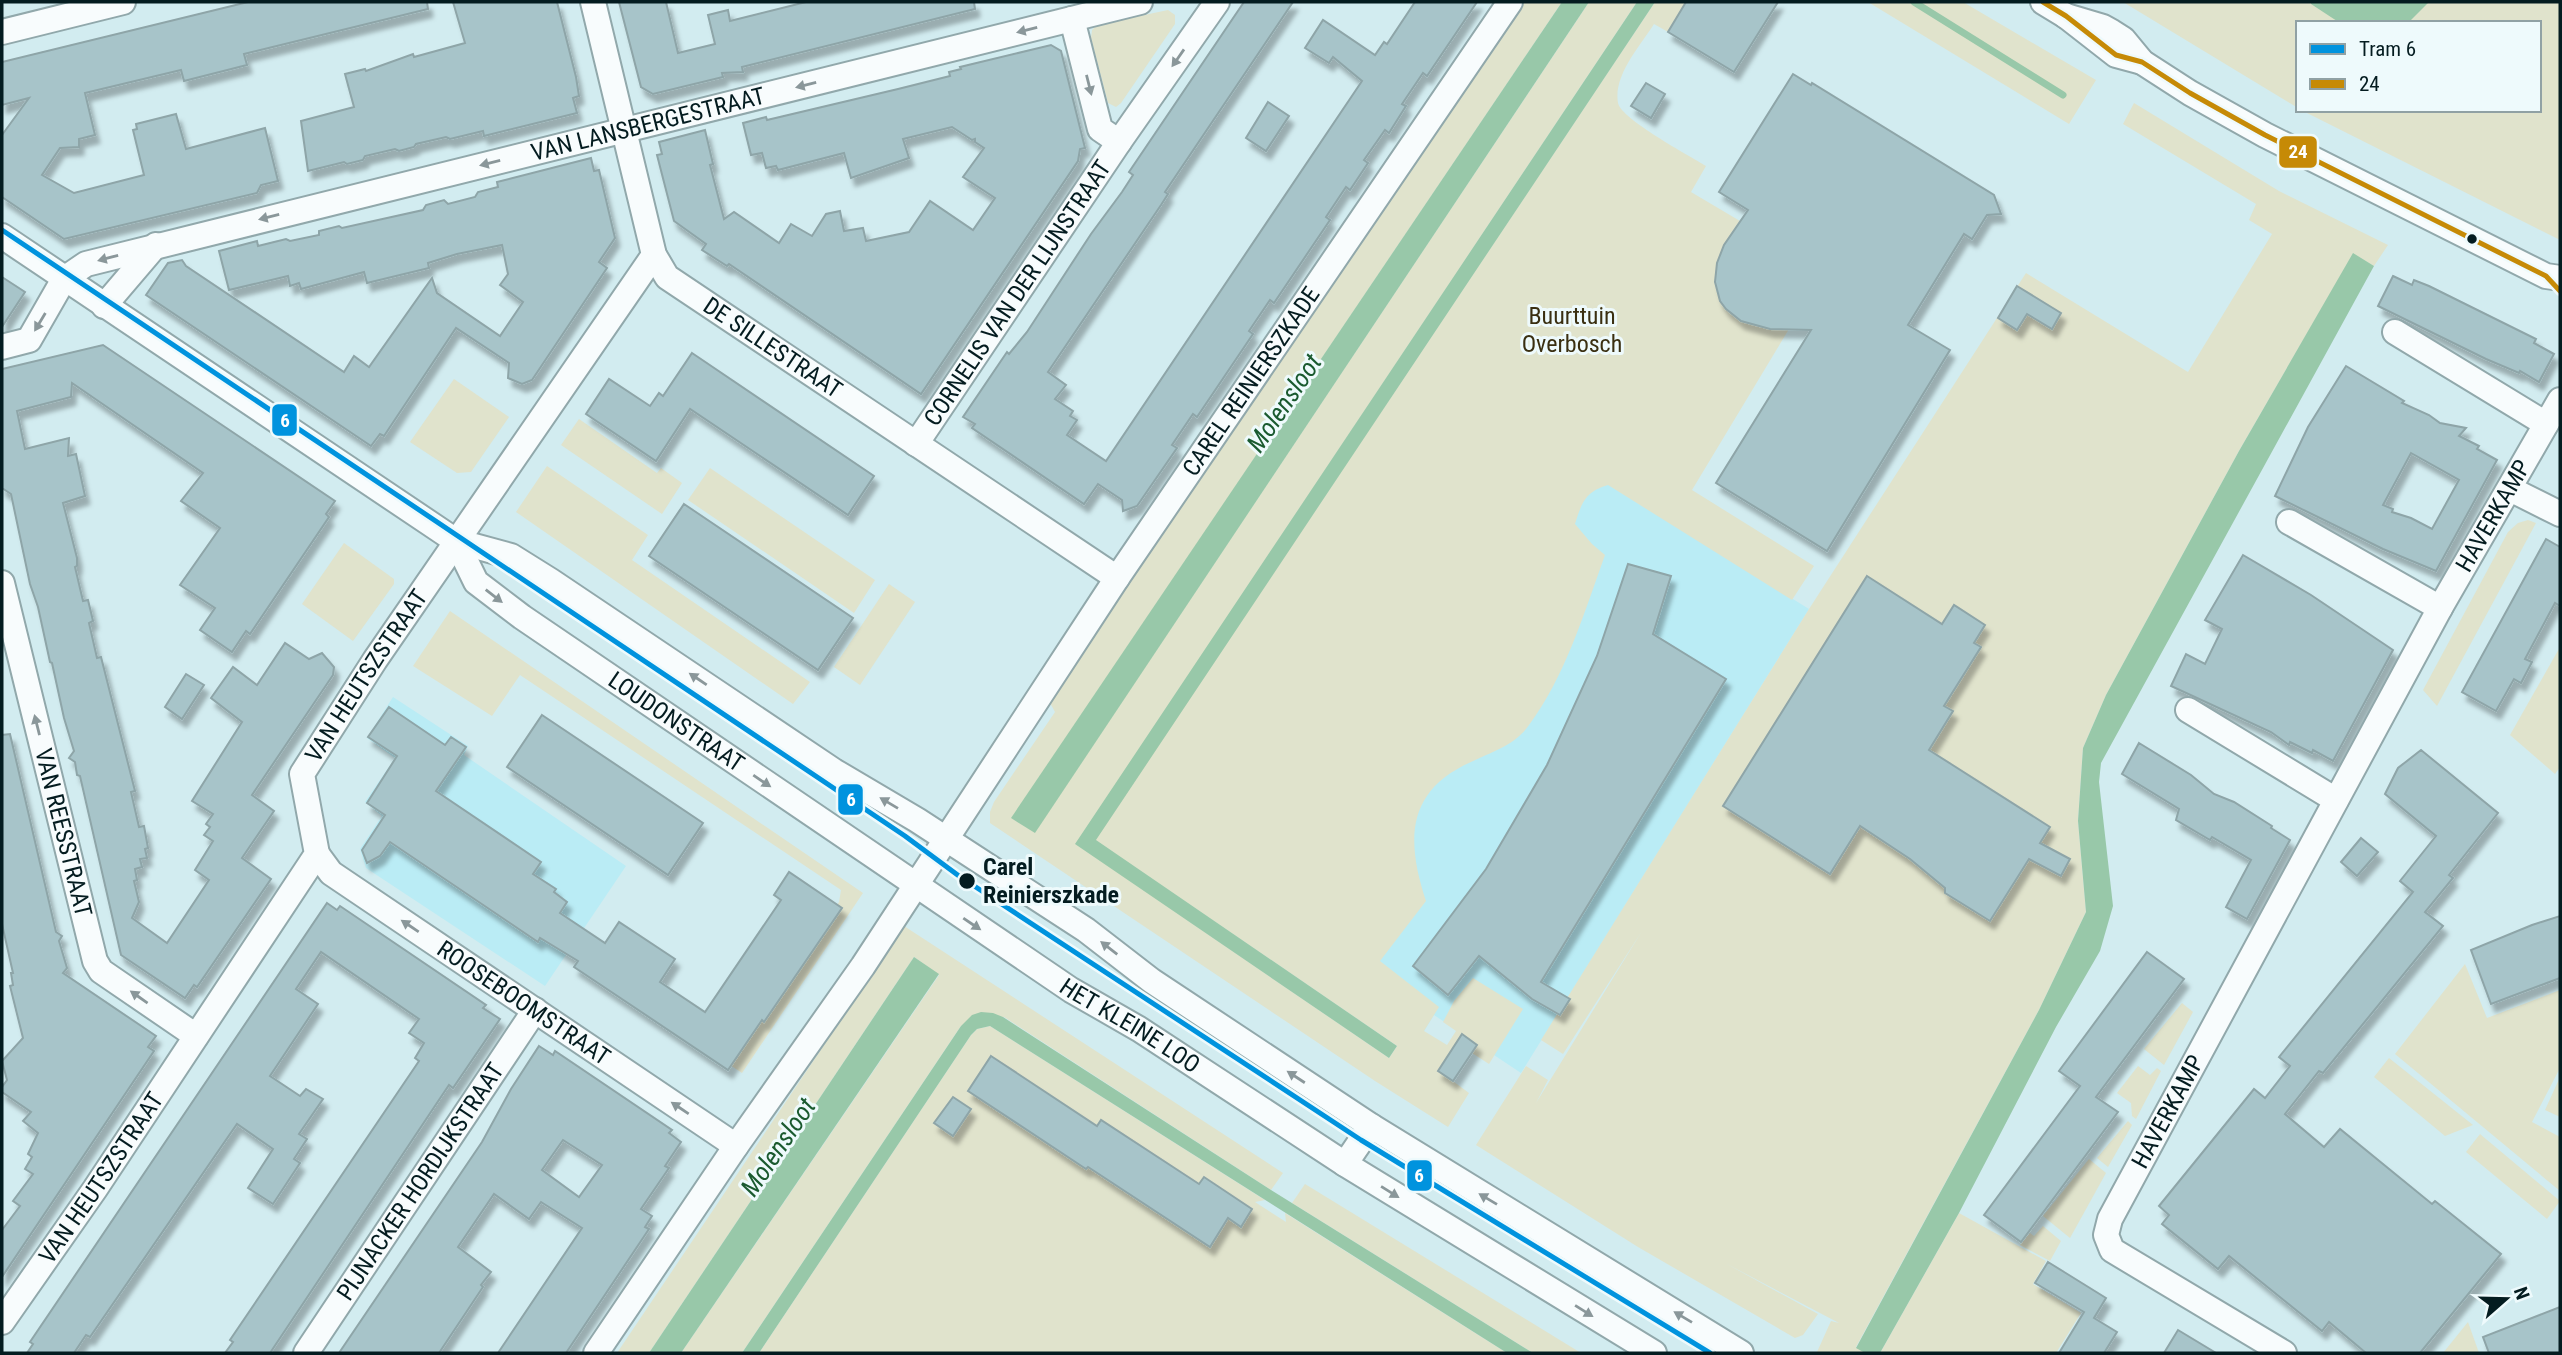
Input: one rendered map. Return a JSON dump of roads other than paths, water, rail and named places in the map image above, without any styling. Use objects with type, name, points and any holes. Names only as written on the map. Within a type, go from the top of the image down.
[{"type":"street","points":[[2,32],[123,2]]},
{"type":"street","name":"DE SILLESTRAAT","points":[[593,2],[654,255],[667,277],[1117,578]]},
{"type":"street","name":"VAN LANSBERGESTRAAT","points":[[64,279],[86,264],[156,245],[1140,2]]},
{"type":"street","name":"CORNELIS VAN DER LIJNSTRAAT","points":[[916,444],[1119,142],[1217,2]]},
{"type":"street","name":"CAREL REINIERSZKADE","points":[[596,1353],[736,1146],[863,966],[1117,578],[1510,2]]},
{"type":"street","points":[[2043,2],[2066,16],[2103,27],[2123,39],[2142,62],[2190,93],[2265,135],[2555,282]]},
{"type":"street","name":"CORNELIS VAN DER LIJNSTRAAT","points":[[1072,19],[1100,129],[1119,142]]},
{"type":"street","name":"LOUDONSTRAAT","points":[[2,236],[456,541],[510,556],[834,771],[947,840]]},
{"type":"street","points":[[104,306],[156,245]]},
{"type":"street","name":"VAN HEUTSZSTRAAT","points":[[2,1322],[95,1189],[317,854],[302,774],[375,660],[654,255]]},
{"type":"street","points":[[2,347],[29,340],[64,279]]},
{"type":"street","points":[[2395,332],[2546,424]]},
{"type":"street","name":"HAVERKAMP","points":[[2284,1353],[2112,1250],[2106,1235],[2117,1206],[2440,608],[2560,400]]},
{"type":"street","points":[[2510,489],[2560,514]]},
{"type":"street","points":[[2289,522],[2440,608]]},
{"type":"street","name":"LOUDONSTRAAT","points":[[456,541],[477,582],[522,617],[915,886]]},
{"type":"street","name":"VAN REESSTRAAT","points":[[2,583],[95,961],[102,971],[196,1036]]},
{"type":"street","points":[[2188,710],[2336,800]]},
{"type":"street","name":"HET KLEINE LOO","points":[[947,840],[1086,930],[1152,981],[1371,1126],[1741,1353]]},
{"type":"street","name":"ROOSEBOOMSTRAAT","points":[[317,854],[331,873],[736,1146]]},
{"type":"street","name":"HET KLEINE LOO","points":[[915,886],[1071,990],[1139,1029],[1345,1164],[1654,1353]]},
{"type":"street","name":"PIJNACKER HORDIJKSTRAAT","points":[[306,1353],[535,1010]]},
{"type":"street","points":[[1345,1164],[1371,1126]]},
{"type":"waterway","points":[[1914,2],[2063,95]]},
{"type":"tram line","name":"6","points":[[2,230],[905,836],[959,876],[1361,1140],[1710,1353]]},
{"type":"place","name":"Carel Reinierszkade","points":[[967,881]]},
{"type":"park label","name":"Buurttuin Overbosch","points":[[1572,330]]},
{"type":"water label","name":"Molensloot","points":[[1284,403]]},
{"type":"water label","name":"Molensloot","points":[[778,1147]]}]
